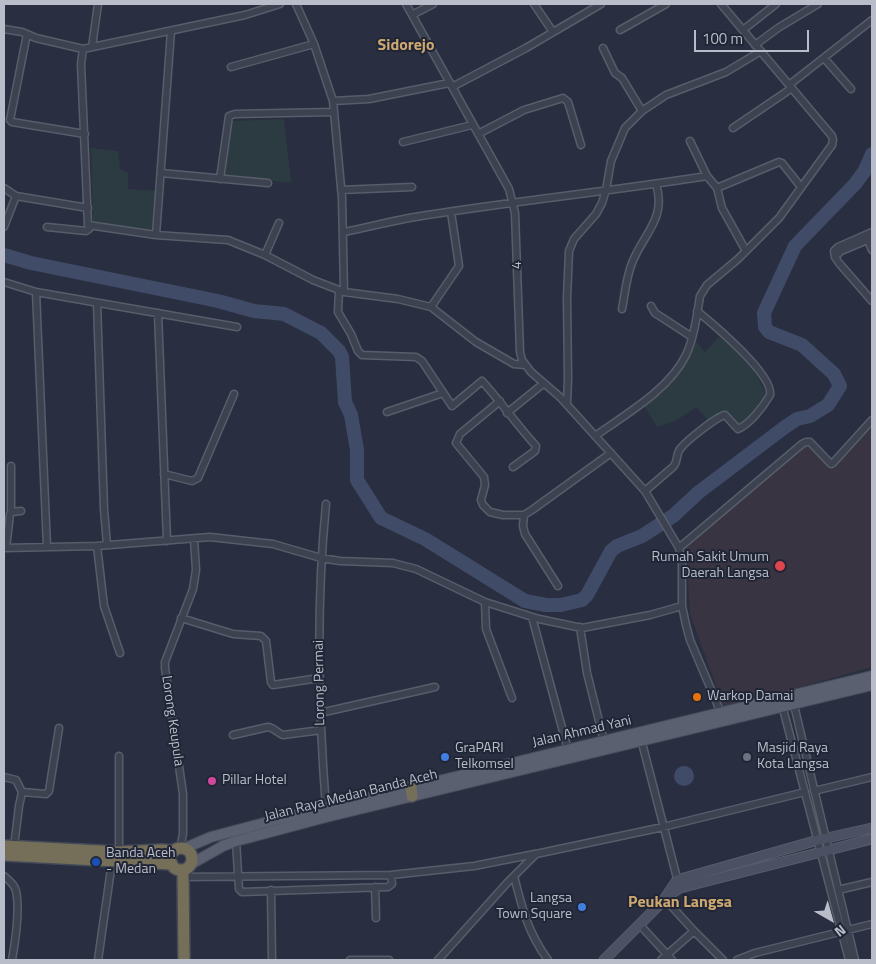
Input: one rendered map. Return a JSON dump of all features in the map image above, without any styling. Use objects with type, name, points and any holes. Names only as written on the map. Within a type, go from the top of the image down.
[{"type":"highway","points":[[9,846],[172,864]]},
{"type":"highway","points":[[179,849],[171,857],[172,864],[176,869],[186,870]]},
{"type":"highway","points":[[4,855],[116,857],[179,849],[191,854],[186,870],[184,960]]},
{"type":"main road","name":"Jalan Ahmad Yani","points":[[179,849],[211,837],[291,816],[411,792],[604,741],[640,737],[721,713],[781,703],[872,676]]},
{"type":"main road","points":[[792,700],[872,685]]},
{"type":"main road","name":"Jalan Raya Medan Banda Aceh","points":[[186,870],[223,846],[236,841],[411,792],[781,703]]},
{"type":"main road","points":[[745,866],[822,839],[872,828]]},
{"type":"main road","points":[[609,959],[678,884],[745,866],[872,839]]},
{"type":"street","points":[[92,47],[98,4]]},
{"type":"street","points":[[4,29],[83,49],[245,15],[280,4]]},
{"type":"street","points":[[296,4],[314,44],[333,101],[344,232],[342,291],[338,312],[351,334],[358,351],[362,355],[416,357],[422,362],[453,406],[482,381],[500,401],[507,413],[536,449],[513,467]]},
{"type":"street","name":"4","points":[[406,4],[472,125],[509,188],[513,202],[518,256],[520,352],[525,365]]},
{"type":"street","points":[[412,15],[434,4]]},
{"type":"street","points":[[534,4],[553,32]]},
{"type":"street","points":[[333,101],[369,100],[450,85],[526,48],[601,4]]},
{"type":"street","points":[[620,30],[666,4]]},
{"type":"street","points":[[595,436],[660,389],[682,362],[692,336],[700,296],[707,285],[746,251],[779,218],[830,149],[833,140],[832,136],[721,4]]},
{"type":"street","points":[[743,30],[776,4]]},
{"type":"street","points":[[755,45],[778,28],[818,4]]},
{"type":"street","points":[[733,128],[790,86],[872,20]]},
{"type":"street","points":[[156,235],[171,31]]},
{"type":"street","points":[[27,34],[10,120],[12,122],[85,134]]},
{"type":"street","points":[[231,67],[314,44]]},
{"type":"street","points":[[603,48],[615,73],[622,78],[642,111]]},
{"type":"street","points":[[47,227],[86,231],[89,229],[81,64],[83,49]]},
{"type":"street","points":[[566,404],[569,250],[574,240],[596,214],[606,190],[611,161],[625,128],[642,111],[666,95],[726,72],[761,51]]},
{"type":"street","points":[[824,58],[851,89]]},
{"type":"street","points":[[478,134],[524,110],[563,98],[568,102],[581,145]]},
{"type":"street","points":[[220,179],[229,116],[235,114],[334,112]]},
{"type":"street","points":[[403,142],[472,125]]},
{"type":"street","points":[[690,141],[707,176],[717,188],[722,208],[746,251]]},
{"type":"street","points":[[717,188],[779,162],[782,163],[801,187]]},
{"type":"street","points":[[161,173],[268,183]]},
{"type":"street","points":[[344,232],[419,216],[707,176]]},
{"type":"street","points":[[622,309],[632,262],[657,217],[660,201],[656,184]]},
{"type":"street","points":[[341,190],[412,187]]},
{"type":"street","points":[[4,188],[16,196],[88,208]]},
{"type":"street","points":[[4,227],[16,196]]},
{"type":"street","points":[[432,307],[459,266],[452,212]]},
{"type":"street","points":[[265,255],[279,223]]},
{"type":"street","points":[[88,225],[156,235],[228,240],[265,255],[312,280],[342,291],[398,299],[432,307],[476,342],[514,364],[525,365],[566,404],[645,491],[670,531],[679,548],[682,564],[682,606],[690,640],[721,713]]},
{"type":"street","points":[[872,232],[838,247],[834,251],[835,256],[872,301]]},
{"type":"street","points":[[835,256],[841,251],[870,239],[872,250]]},
{"type":"street","points":[[4,282],[36,292],[237,327]]},
{"type":"street","points":[[36,292],[47,547]]},
{"type":"street","points":[[97,303],[104,509],[107,545]]},
{"type":"street","points":[[651,306],[656,313],[674,327],[692,336]]},
{"type":"street","points":[[645,491],[673,467],[679,450],[708,425],[725,415],[740,429],[749,422],[770,395],[770,387],[737,346],[698,311]]},
{"type":"street","points":[[158,314],[167,541]]},
{"type":"street","points":[[507,413],[544,383]]},
{"type":"street","points":[[386,412],[443,393]]},
{"type":"street","points":[[164,474],[192,481],[198,478],[234,394]]},
{"type":"street","points":[[500,401],[460,434],[456,443],[484,477],[485,485],[481,500],[486,508],[495,514],[524,515],[611,453]]},
{"type":"street","points":[[679,548],[806,442],[810,442],[831,464],[872,420]]},
{"type":"street","points":[[11,466],[11,512],[5,548],[97,546],[210,537],[273,544],[320,558],[340,561],[393,563],[416,569],[485,602],[532,617],[580,627],[606,624],[682,606]]},
{"type":"street","name":"Lorong Permai","points":[[326,504],[320,558],[319,678],[326,808]]},
{"type":"street","points":[[11,512],[21,511]]},
{"type":"street","points":[[524,515],[523,526],[525,534],[558,586]]},
{"type":"street","name":"Lorong Keupula","points":[[179,849],[183,834],[183,794],[165,662],[196,577],[194,539]]},
{"type":"street","points":[[97,546],[104,606],[120,654]]},
{"type":"street","points":[[485,602],[486,629],[512,698]]},
{"type":"street","points":[[532,617],[568,750]]},
{"type":"street","points":[[181,618],[233,634],[261,636],[266,642],[273,685],[319,678]]},
{"type":"street","points":[[580,627],[586,673],[604,741]]},
{"type":"street","points":[[320,713],[435,687]]},
{"type":"street","points":[[792,700],[814,792],[822,839]]},
{"type":"street","points":[[781,703],[805,792],[822,839],[845,931],[855,960]]},
{"type":"street","points":[[233,735],[268,727],[272,727],[284,735],[321,730]]},
{"type":"street","points":[[22,792],[48,793],[59,728]]},
{"type":"street","points":[[640,737],[678,884]]},
{"type":"street","points":[[98,960],[116,857],[119,756]]},
{"type":"street","points":[[4,777],[16,780],[22,792],[9,846]]},
{"type":"street","points":[[814,792],[872,777]]},
{"type":"street","points":[[186,870],[238,876],[391,875],[474,866],[663,827],[805,792]]},
{"type":"street","points":[[236,841],[238,876],[242,892],[390,886],[392,884],[391,875]]},
{"type":"street","points":[[825,850],[838,890],[849,960]]},
{"type":"street","points":[[438,960],[536,854]]},
{"type":"street","points":[[4,876],[11,882],[16,892],[17,916],[12,960]]},
{"type":"street","points":[[514,876],[524,916],[531,934],[548,960]]},
{"type":"street","points":[[838,890],[872,882]]},
{"type":"street","points":[[375,887],[376,918]]},
{"type":"street","points":[[271,890],[272,960]]},
{"type":"street","points":[[666,898],[694,931],[723,960]]},
{"type":"street","points":[[640,924],[672,960]]},
{"type":"street","points":[[737,960],[755,953],[872,924]]},
{"type":"street","points":[[661,960],[694,931]]},
{"type":"street","points":[[350,960],[389,960]]},
{"type":"shaded area","points":[[284,119],[291,183],[225,175],[231,121]]},
{"type":"shaded area","points":[[91,148],[118,151],[120,169],[128,173],[128,189],[156,191],[154,230],[93,222]]},
{"type":"shaded area","points":[[721,335],[753,370],[766,392],[750,417],[739,428],[726,413],[710,423],[696,407],[675,421],[657,427],[644,405],[661,394],[688,360],[695,340],[705,352]]},
{"type":"shaded area","name":"Rumah Sakit Umum Daerah Langsa","points":[[867,428],[872,433],[872,667],[724,708],[690,614],[686,546],[707,525],[806,445],[810,446],[832,468]]},
{"type":"water","points":[[684,766],[691,769],[694,776],[691,783],[684,786],[677,783],[674,776],[677,769]]},
{"type":"waterway","points":[[4,255],[31,263],[218,301],[254,311],[284,314],[321,333],[339,351],[342,357],[345,402],[351,415],[357,450],[357,480],[381,518],[425,539],[525,601],[546,605],[561,605],[582,600],[587,595],[611,551],[617,546],[642,536],[673,516],[699,492],[785,427],[797,419],[810,416],[828,405],[840,386],[834,374],[802,345],[769,332],[765,327],[764,313],[795,246],[855,184],[864,172],[872,154]]},
{"type":"place","name":"Rumah Sakit Umum Daerah Langsa","points":[[780,566]]},
{"type":"place","name":"Warkop Damai","points":[[697,697]]},
{"type":"place","name":"GraPARI Telkomsel","points":[[445,757]]},
{"type":"place","name":"Masjid Raya Kota Langsa","points":[[747,757]]},
{"type":"place","name":"Pillar Hotel","points":[[212,781]]},
{"type":"place","name":"Banda Aceh - Medan","points":[[96,862]]},
{"type":"place","name":"Langsa Town Square","points":[[582,907]]},
{"type":"district","name":"Sidorejo","points":[[406,46]]},
{"type":"district","name":"Peukan Langsa","points":[[680,903]]}]
